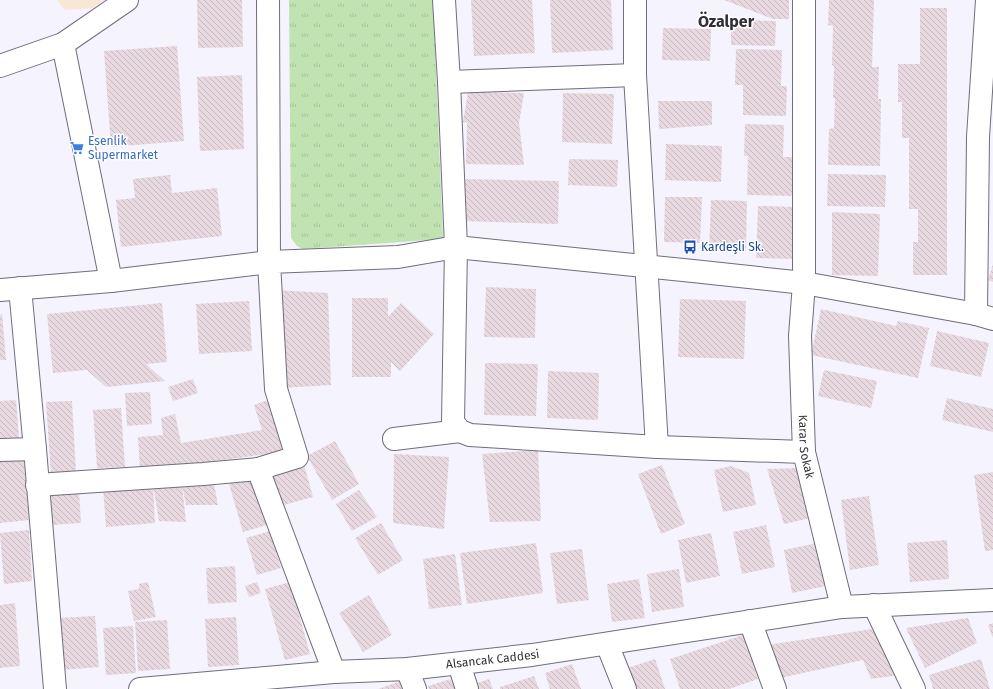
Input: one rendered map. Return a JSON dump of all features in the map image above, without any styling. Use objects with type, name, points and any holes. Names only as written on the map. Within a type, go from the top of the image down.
[{"type":"street","points":[[0,66],[63,44],[127,0]]},
{"type":"street","points":[[37,485],[258,469],[297,457],[276,389],[269,262],[268,0]]},
{"type":"street","points":[[444,0],[456,247],[453,422],[460,430],[470,435],[657,447],[804,452]]},
{"type":"street","points":[[635,0],[635,75],[657,447]]},
{"type":"street","name":"Karar Sokak","points":[[804,0],[804,283],[800,336],[804,452],[842,607]]},
{"type":"street","points":[[55,689],[35,448],[10,289],[111,281],[269,262],[398,257],[456,247],[804,283],[985,316],[978,138],[987,0]]},
{"type":"street","points":[[63,44],[111,281]]},
{"type":"street","points":[[449,82],[635,75]]},
{"type":"street","points":[[394,439],[460,430]]},
{"type":"street","points":[[0,450],[35,448]]},
{"type":"street","points":[[258,469],[334,672]]},
{"type":"street","name":"Alsancak Caddesi","points":[[140,689],[304,682],[334,672],[411,679],[459,664],[607,644],[842,607],[993,600]]},
{"type":"street","points":[[874,605],[914,689]]},
{"type":"street","points":[[750,621],[775,689]]},
{"type":"street","points":[[607,644],[625,689]]},
{"type":"street","points":[[459,664],[467,689]]},
{"type":"shaded area","points":[[57,0],[103,0],[93,8],[65,10]]},
{"type":"green space","points":[[289,0],[433,0],[443,239],[303,249],[297,246],[291,238]]},
{"type":"building","points":[[197,0],[242,0],[243,47],[198,48]]},
{"type":"building","points":[[471,0],[532,0],[535,53],[474,56]]},
{"type":"building","points":[[550,0],[611,0],[613,50],[552,53]]},
{"type":"building","points":[[724,0],[789,0],[789,19],[773,19]]},
{"type":"building","points":[[829,0],[874,0],[872,67],[879,67],[878,99],[881,99],[880,166],[828,165],[829,129],[834,128],[835,98],[833,98],[834,66],[832,65],[833,26],[828,25]]},
{"type":"building","points":[[920,8],[947,8],[947,275],[913,275],[913,242],[918,242],[918,209],[909,209],[909,138],[902,138],[902,102],[898,102],[898,64],[920,64]]},
{"type":"building","points":[[731,20],[776,21],[775,46],[731,45]]},
{"type":"building","points":[[663,28],[711,29],[710,61],[662,60]]},
{"type":"building","points":[[177,46],[184,141],[111,147],[104,51]]},
{"type":"building","points":[[736,49],[782,50],[781,86],[787,86],[786,116],[743,115],[743,85],[735,85]]},
{"type":"building","points":[[242,75],[244,149],[200,151],[197,77]]},
{"type":"building","points":[[468,92],[524,93],[519,123],[524,165],[466,164],[467,123],[463,122]]},
{"type":"building","points":[[563,93],[614,94],[612,144],[562,142]]},
{"type":"building","points":[[658,101],[712,101],[712,125],[659,129]]},
{"type":"building","points":[[745,124],[784,125],[783,157],[795,157],[794,196],[747,195],[748,156],[744,156]]},
{"type":"building","points":[[666,144],[722,146],[721,182],[665,180]]},
{"type":"building","points":[[569,159],[618,160],[617,187],[568,185]]},
{"type":"building","points":[[828,174],[886,175],[885,207],[827,206]]},
{"type":"building","points":[[170,175],[172,193],[217,188],[222,236],[121,247],[116,200],[135,198],[133,179]]},
{"type":"building","points":[[465,179],[559,181],[558,224],[464,221]]},
{"type":"building","points":[[665,197],[702,197],[700,243],[664,242]]},
{"type":"building","points":[[711,200],[747,201],[746,251],[709,250]]},
{"type":"building","points":[[758,206],[796,207],[795,259],[756,258]]},
{"type":"building","points":[[832,212],[880,214],[878,276],[832,275]]},
{"type":"building","points":[[993,264],[993,282],[988,280]]},
{"type":"building","points":[[486,287],[536,289],[535,338],[484,337]]},
{"type":"building","points":[[275,290],[328,293],[331,385],[282,388]]},
{"type":"building","points":[[352,298],[388,298],[388,317],[401,303],[434,334],[400,371],[391,362],[391,377],[352,377]]},
{"type":"building","points":[[680,299],[746,301],[744,359],[678,357]]},
{"type":"building","points":[[249,301],[252,351],[199,354],[196,304]]},
{"type":"building","points":[[162,303],[167,362],[146,364],[165,381],[106,387],[87,370],[53,373],[47,314]]},
{"type":"building","points":[[821,309],[896,326],[898,321],[929,328],[918,378],[811,355]]},
{"type":"building","points":[[2,314],[6,360],[0,360],[0,315]]},
{"type":"building","points":[[937,331],[989,343],[981,377],[930,366]]},
{"type":"building","points":[[485,363],[538,364],[536,416],[484,415]]},
{"type":"building","points":[[824,370],[877,381],[871,408],[818,396]]},
{"type":"building","points":[[548,371],[599,373],[598,420],[547,418]]},
{"type":"building","points":[[193,379],[198,393],[173,401],[168,387]]},
{"type":"building","points":[[150,392],[152,424],[127,426],[125,393]]},
{"type":"building","points":[[947,398],[993,409],[993,432],[942,420]]},
{"type":"building","points":[[16,400],[19,438],[0,439],[0,401]]},
{"type":"building","points":[[268,400],[284,448],[274,453],[167,468],[140,470],[138,437],[163,435],[161,418],[175,414],[181,443],[262,430],[254,405]]},
{"type":"building","points":[[72,401],[76,472],[51,474],[46,402]]},
{"type":"building","points":[[121,408],[125,467],[97,468],[93,410]]},
{"type":"building","points":[[335,441],[359,484],[332,500],[307,456]]},
{"type":"building","points":[[538,450],[541,521],[490,522],[482,454]]},
{"type":"building","points":[[394,454],[449,457],[444,529],[393,523]]},
{"type":"building","points":[[24,457],[29,520],[0,523],[0,459]]},
{"type":"building","points":[[303,461],[313,497],[280,506],[270,470]]},
{"type":"building","points":[[662,465],[685,524],[661,534],[638,474]]},
{"type":"building","points":[[731,466],[749,473],[756,505],[723,512],[714,470]]},
{"type":"building","points":[[800,468],[811,518],[784,524],[767,469]]},
{"type":"building","points":[[993,472],[993,550],[985,551],[974,475]]},
{"type":"building","points":[[254,477],[267,525],[243,532],[229,484]]},
{"type":"building","points":[[213,478],[218,505],[186,505],[182,485],[186,522],[159,521],[153,484],[155,523],[106,527],[103,487]]},
{"type":"building","points":[[359,490],[377,517],[352,531],[336,504]]},
{"type":"building","points":[[79,492],[81,523],[52,525],[50,494]]},
{"type":"building","points":[[869,496],[879,565],[850,570],[841,500]]},
{"type":"building","points":[[381,523],[403,560],[378,575],[355,538]]},
{"type":"building","points":[[766,525],[775,567],[742,574],[733,532]]},
{"type":"building","points":[[29,530],[32,581],[4,584],[0,533]]},
{"type":"building","points":[[270,531],[281,568],[257,575],[246,538]]},
{"type":"building","points":[[711,533],[720,576],[686,583],[678,540]]},
{"type":"building","points":[[947,540],[949,579],[910,582],[907,543]]},
{"type":"building","points":[[536,543],[543,593],[467,604],[460,553]]},
{"type":"building","points":[[817,543],[826,586],[792,593],[784,550]]},
{"type":"building","points":[[582,549],[589,600],[557,604],[550,553]]},
{"type":"building","points":[[455,554],[462,605],[429,609],[423,559]]},
{"type":"building","points":[[235,566],[237,602],[208,604],[206,568]]},
{"type":"building","points":[[679,569],[684,607],[652,612],[647,574]]},
{"type":"building","points":[[639,579],[645,618],[612,622],[607,584]]},
{"type":"building","points":[[148,582],[156,617],[134,621],[128,591],[139,589],[139,584]]},
{"type":"building","points":[[257,582],[261,593],[249,597],[245,586]]},
{"type":"building","points":[[290,582],[310,654],[285,660],[265,589]]},
{"type":"building","points":[[369,595],[392,635],[363,652],[339,613]]},
{"type":"building","points":[[15,603],[20,666],[0,668],[0,605]]},
{"type":"building","points":[[95,616],[99,667],[60,670],[57,618]]},
{"type":"building","points":[[236,617],[239,665],[208,667],[205,619]]},
{"type":"building","points":[[968,618],[977,643],[925,668],[906,628]]},
{"type":"building","points":[[167,620],[170,669],[138,671],[135,622]]},
{"type":"building","points":[[993,623],[993,638],[988,625]]},
{"type":"building","points":[[133,626],[136,673],[106,675],[103,628]]},
{"type":"building","points":[[879,628],[899,675],[871,679],[863,660],[780,678],[767,645]]},
{"type":"building","points":[[743,635],[758,679],[729,689],[680,689],[670,659]]},
{"type":"building","points":[[655,659],[665,689],[632,689],[625,669]]},
{"type":"building","points":[[981,659],[990,689],[933,689],[929,675]]},
{"type":"building","points":[[572,664],[581,689],[550,689],[545,673]]},
{"type":"building","points":[[534,676],[539,689],[500,689],[500,687]]},
{"type":"building","points":[[407,679],[410,689],[378,689]]},
{"type":"building","points":[[451,679],[455,689],[429,689],[428,686]]},
{"type":"building","points":[[489,679],[493,689],[477,689],[475,684]]},
{"type":"place","name":"Esenlik Supermarket","points":[[77,148]]},
{"type":"place","name":"Kardeşli Sk.","points":[[690,247]]},
{"type":"district","name":"Özalper","points":[[726,21]]}]
